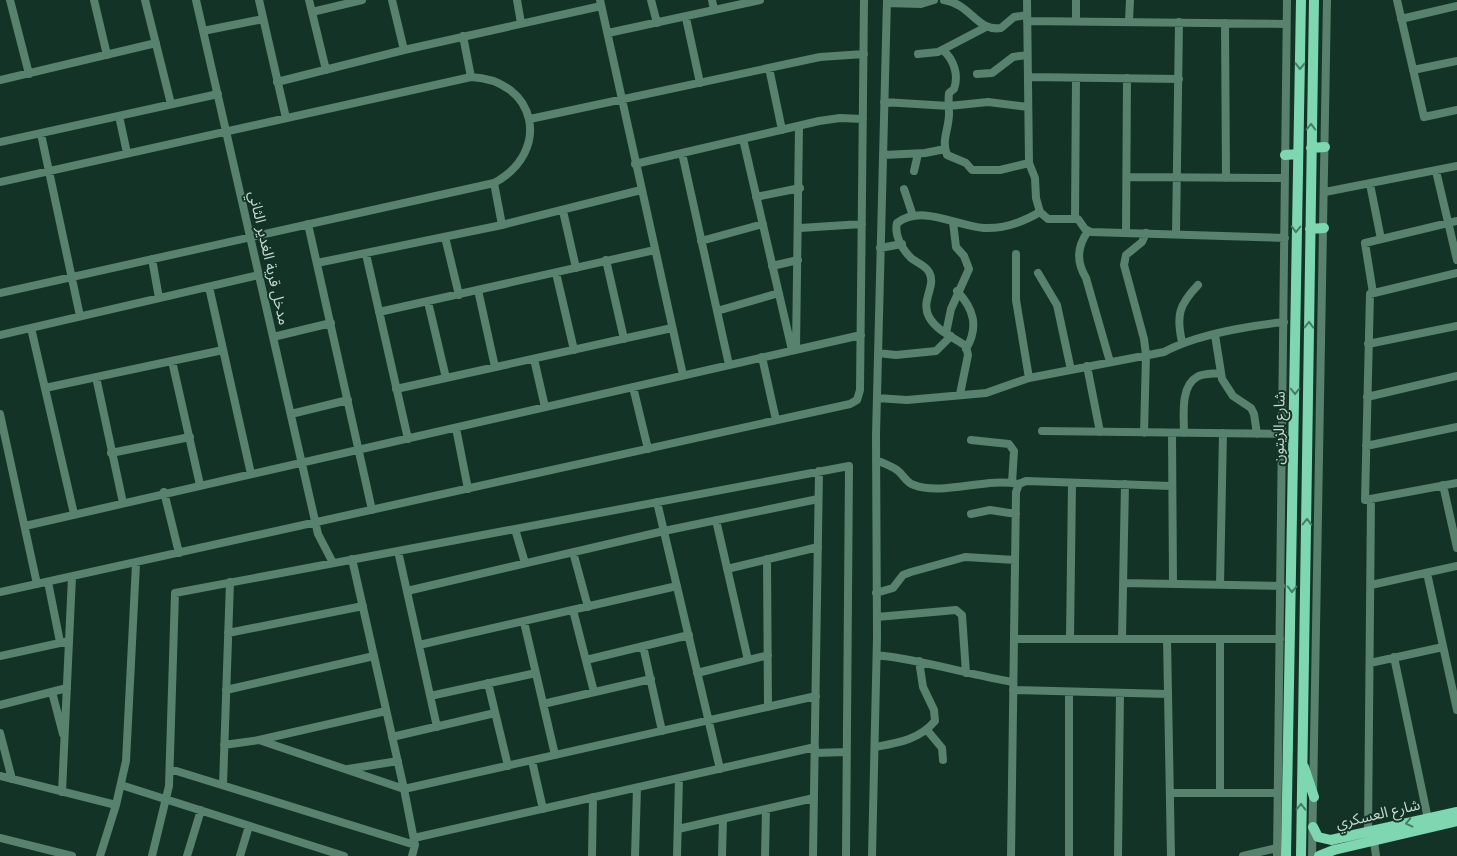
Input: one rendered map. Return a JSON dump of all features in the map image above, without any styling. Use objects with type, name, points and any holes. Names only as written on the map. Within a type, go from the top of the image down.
[{"type":"main road","name":"شارع الزيتون","points":[[1286,856],[1283,777],[1291,687],[1301,0]]},
{"type":"main road","name":"شارع الزيتون","points":[[1301,856],[1314,5]]},
{"type":"main road","points":[[1301,12],[1308,16],[1314,5]]},
{"type":"main road","points":[[1300,40],[1307,37],[1313,41]]},
{"type":"main road","points":[[1311,148],[1325,147]]},
{"type":"main road","points":[[1285,154],[1298,154]]},
{"type":"main road","points":[[1310,229],[1324,228]]},
{"type":"main road","points":[[1281,562],[1293,562]]},
{"type":"main road","points":[[1291,658],[1297,663],[1305,658]]},
{"type":"main road","points":[[1291,687],[1292,684],[1300,682],[1305,687]]},
{"type":"main road","points":[[1302,757],[1314,797]]},
{"type":"main road","name":"شارع العسكري","points":[[1313,827],[1327,851],[1371,836],[1457,812]]},
{"type":"main road","name":"شارع العسكري","points":[[1371,836],[1457,820]]},
{"type":"street","points":[[10,0],[29,74]]},
{"type":"street","points":[[94,0],[107,55]]},
{"type":"street","points":[[145,0],[171,104]]},
{"type":"street","name":"مدخل قرية الغدير الثاني","points":[[196,0],[318,534],[334,563]]},
{"type":"street","points":[[259,0],[286,118]]},
{"type":"street","points":[[309,0],[326,70]]},
{"type":"street","points":[[312,12],[360,0]]},
{"type":"street","points":[[392,0],[404,50]]},
{"type":"street","points":[[517,0],[522,23]]},
{"type":"street","points":[[651,0],[657,23]]},
{"type":"street","points":[[712,0],[714,10]]},
{"type":"street","points":[[608,33],[686,18],[760,0]]},
{"type":"street","points":[[0,592],[136,564],[316,522],[850,404],[858,400],[860,390],[861,335],[864,0]]},
{"type":"street","points":[[872,856],[877,655],[877,398],[887,2],[921,4],[934,0]]},
{"type":"street","points":[[1020,0],[1027,15]]},
{"type":"street","points":[[1027,0],[1028,163],[1035,178],[1036,198],[1040,212],[1048,219],[1075,218],[1081,221],[1088,231]]},
{"type":"street","points":[[1076,0],[1076,21]]},
{"type":"street","points":[[1129,21],[1130,0]]},
{"type":"street","points":[[1243,856],[1277,852],[1278,793],[1283,777],[1280,639],[1287,0]]},
{"type":"street","points":[[1312,856],[1328,0]]},
{"type":"street","points":[[1397,0],[1424,117],[1457,110]]},
{"type":"street","points":[[951,1],[965,8],[974,19],[986,27],[1001,28],[1014,17],[1027,15],[1076,21],[1286,24]]},
{"type":"street","points":[[277,82],[600,3],[683,376]]},
{"type":"street","points":[[1401,19],[1457,6]]},
{"type":"street","points":[[686,18],[700,82]]},
{"type":"street","points":[[204,31],[263,19]]},
{"type":"street","points":[[1176,234],[1179,22]]},
{"type":"street","points":[[1225,22],[1226,178]]},
{"type":"street","points":[[918,54],[943,50],[986,27]]},
{"type":"street","points":[[463,36],[471,77]]},
{"type":"street","points":[[0,80],[156,43]]},
{"type":"street","points":[[943,50],[950,57],[956,76],[954,89],[949,93],[950,116],[943,145],[947,155],[966,163],[972,170],[1000,170],[1028,163]]},
{"type":"street","points":[[530,119],[834,55],[864,54]]},
{"type":"street","points":[[977,74],[992,73],[1014,56],[1027,55]]},
{"type":"street","points":[[1413,70],[1457,60]]},
{"type":"street","points":[[769,68],[782,130]]},
{"type":"street","points":[[0,182],[471,77],[491,80],[513,93],[528,111],[530,119],[530,137],[519,162],[512,172],[494,183],[0,293]]},
{"type":"street","points":[[1028,77],[1178,79]]},
{"type":"street","points":[[1075,218],[1076,78]]},
{"type":"street","points":[[1126,233],[1127,78]]},
{"type":"street","points":[[0,142],[218,94]]},
{"type":"street","points":[[884,102],[949,106],[988,102],[1028,107]]},
{"type":"street","points":[[119,116],[127,153]]},
{"type":"street","points":[[635,164],[799,126],[840,118],[862,119]]},
{"type":"street","points":[[794,350],[800,228],[799,126]]},
{"type":"street","points":[[41,134],[80,316]]},
{"type":"street","points":[[743,139],[772,266],[794,350]]},
{"type":"street","points":[[883,155],[918,154],[945,149]]},
{"type":"street","points":[[682,153],[729,365]]},
{"type":"street","points":[[914,171],[918,154]]},
{"type":"street","points":[[1324,192],[1457,166]]},
{"type":"street","points":[[1436,171],[1457,260]]},
{"type":"street","points":[[1126,177],[1285,178]]},
{"type":"street","points":[[494,183],[502,225]]},
{"type":"street","points":[[1370,184],[1381,239]]},
{"type":"street","points":[[756,196],[800,188]]},
{"type":"street","points":[[904,189],[913,216]]},
{"type":"street","points":[[317,263],[502,225],[641,190]]},
{"type":"street","points":[[563,211],[576,268]]},
{"type":"street","points":[[960,394],[966,363],[966,346],[948,335],[929,317],[926,305],[932,282],[930,275],[926,268],[911,257],[902,244],[897,235],[897,223],[913,216],[924,214],[954,222],[995,228],[1028,219],[1040,212]]},
{"type":"street","points":[[1373,293],[1364,243],[1457,221]]},
{"type":"street","points":[[878,353],[896,355],[936,351],[948,335],[957,291],[966,278],[969,268],[964,256],[956,247],[954,222]]},
{"type":"street","points":[[308,224],[372,510]]},
{"type":"street","points":[[701,241],[763,224]]},
{"type":"street","points":[[800,228],[862,224]]},
{"type":"street","points":[[1088,231],[1285,238]]},
{"type":"street","points":[[1088,231],[1081,241],[1079,265],[1092,296],[1110,362]]},
{"type":"street","points":[[1144,433],[1146,355],[1144,339],[1124,265],[1126,254],[1132,247],[1142,242],[1146,233]]},
{"type":"street","points":[[445,237],[459,295]]},
{"type":"street","points":[[880,248],[902,244]]},
{"type":"street","points":[[379,312],[655,250]]},
{"type":"street","points":[[366,254],[408,439]]},
{"type":"street","points":[[1016,254],[1016,300],[1029,378]]},
{"type":"street","points":[[152,259],[159,298]]},
{"type":"street","points":[[606,260],[624,339]]},
{"type":"street","points":[[772,266],[798,260]]},
{"type":"street","points":[[556,273],[574,350]]},
{"type":"street","points":[[1038,273],[1057,305],[1071,370]]},
{"type":"street","points":[[1457,273],[1370,294],[1365,500],[1457,482]]},
{"type":"street","points":[[0,335],[259,275]]},
{"type":"street","points":[[1182,342],[1179,313],[1184,300],[1198,284]]},
{"type":"street","points":[[209,287],[251,474]]},
{"type":"street","points":[[478,290],[495,367]]},
{"type":"street","points":[[957,291],[966,301],[974,323],[972,339],[966,349]]},
{"type":"street","points":[[717,311],[779,293]]},
{"type":"street","points":[[428,302],[446,378]]},
{"type":"street","points":[[877,398],[907,400],[986,393],[1029,378],[1164,352],[1182,342],[1250,326],[1284,322]]},
{"type":"street","points":[[273,337],[331,323]]},
{"type":"street","points":[[1368,344],[1457,326]]},
{"type":"street","points":[[31,328],[74,514]]},
{"type":"street","points":[[396,389],[672,328]]},
{"type":"street","points":[[25,526],[164,492],[302,463],[861,335]]},
{"type":"street","points":[[1215,335],[1220,373],[1227,389],[1233,396],[1251,408],[1254,414],[1257,434]]},
{"type":"street","points":[[45,388],[223,350]]},
{"type":"street","points":[[762,357],[776,420]]},
{"type":"street","points":[[534,358],[545,407]]},
{"type":"street","points":[[172,361],[200,485]]},
{"type":"street","points":[[1088,366],[1100,432]]},
{"type":"street","points":[[1184,433],[1186,395],[1192,380],[1199,375],[1220,373]]},
{"type":"street","points":[[1367,397],[1457,376]]},
{"type":"street","points":[[96,377],[123,503]]},
{"type":"street","points":[[633,387],[648,449]]},
{"type":"street","points":[[291,414],[348,400]]},
{"type":"street","points":[[0,414],[37,584]]},
{"type":"street","points":[[1366,446],[1457,427]]},
{"type":"street","points":[[456,428],[468,489]]},
{"type":"street","points":[[1042,431],[1283,434]]},
{"type":"street","points":[[1172,433],[1173,584]]},
{"type":"street","points":[[1220,585],[1223,434]]},
{"type":"street","points":[[111,453],[190,437]]},
{"type":"street","points":[[971,440],[1009,444],[1014,452],[1016,514],[1011,856]]},
{"type":"street","points":[[876,460],[898,471],[907,482],[915,486],[932,488],[1026,481],[1172,486]]},
{"type":"street","points":[[152,856],[167,799],[170,769],[176,592],[849,466],[846,856]]},
{"type":"street","points":[[813,856],[819,471]]},
{"type":"street","points":[[1070,639],[1072,482]]},
{"type":"street","points":[[1122,639],[1125,484]]},
{"type":"street","points":[[1443,485],[1457,548]]},
{"type":"street","points":[[164,492],[179,553]]},
{"type":"street","points":[[407,591],[664,531],[818,499]]},
{"type":"street","points":[[1371,499],[1371,836],[1376,856]]},
{"type":"street","points":[[657,502],[720,769]]},
{"type":"street","points":[[971,514],[990,510],[1016,514]]},
{"type":"street","points":[[716,520],[748,660]]},
{"type":"street","points":[[515,529],[525,563]]},
{"type":"street","points":[[727,569],[818,547]]},
{"type":"street","points":[[398,551],[437,727]]},
{"type":"street","points":[[573,552],[588,607]]},
{"type":"street","points":[[876,593],[894,588],[903,575],[965,556],[1015,560]]},
{"type":"street","points":[[352,559],[404,789],[414,842],[412,856]]},
{"type":"street","points":[[767,560],[768,707]]},
{"type":"street","points":[[100,856],[121,785],[129,724],[136,564]]},
{"type":"street","points":[[1371,585],[1457,566]]},
{"type":"street","points":[[1427,572],[1457,710]]},
{"type":"street","points":[[62,792],[72,577]]},
{"type":"street","points":[[48,582],[60,642]]},
{"type":"street","points":[[223,785],[230,582]]},
{"type":"street","points":[[1123,583],[1281,586]]},
{"type":"street","points":[[419,646],[677,586]]},
{"type":"street","points":[[228,633],[363,606]]},
{"type":"street","points":[[573,610],[594,692]]},
{"type":"street","points":[[876,617],[956,610],[962,615],[964,624],[966,673]]},
{"type":"street","points":[[524,622],[555,755]]},
{"type":"street","points":[[586,660],[688,635]]},
{"type":"street","points":[[1167,639],[1171,856]]},
{"type":"street","points":[[1220,639],[1220,793]]},
{"type":"street","points":[[1014,640],[1280,639]]},
{"type":"street","points":[[0,656],[69,641]]},
{"type":"street","points":[[643,646],[662,731]]},
{"type":"street","points":[[1370,662],[1443,647]]},
{"type":"street","points":[[697,673],[768,655]]},
{"type":"street","points":[[877,655],[919,661],[1013,686],[1069,692],[1168,694]]},
{"type":"street","points":[[226,690],[374,656]]},
{"type":"street","points":[[1394,657],[1428,819]]},
{"type":"street","points":[[875,747],[906,741],[927,730],[935,722],[923,687],[919,661]]},
{"type":"street","points":[[430,696],[536,672]]},
{"type":"street","points":[[543,704],[650,679]]},
{"type":"street","points":[[488,683],[508,766]]},
{"type":"street","points":[[0,705],[67,688]]},
{"type":"street","points":[[52,692],[65,741]]},
{"type":"street","points":[[1069,692],[1069,856]]},
{"type":"street","points":[[1118,856],[1120,693]]},
{"type":"street","points":[[259,740],[404,789],[816,696]]},
{"type":"street","points":[[224,745],[259,740],[386,711]]},
{"type":"street","points":[[392,737],[495,713]]},
{"type":"street","points":[[927,730],[942,748],[943,760]]},
{"type":"street","points":[[0,733],[12,779]]},
{"type":"street","points":[[170,769],[414,842],[543,809],[720,769],[815,750],[846,752]]},
{"type":"street","points":[[345,770],[398,761]]},
{"type":"street","points":[[532,761],[543,809]]},
{"type":"street","points":[[0,776],[116,805]]},
{"type":"street","points":[[677,856],[679,778]]},
{"type":"street","points":[[121,785],[344,856]]},
{"type":"street","points":[[635,856],[637,788]]},
{"type":"street","points":[[1170,793],[1278,793]]},
{"type":"street","points":[[592,856],[593,798]]},
{"type":"street","points":[[678,829],[814,798]]},
{"type":"street","points":[[765,856],[766,809]]},
{"type":"street","points":[[187,856],[201,810]]},
{"type":"street","points":[[722,856],[723,819]]},
{"type":"street","points":[[240,856],[249,826]]},
{"type":"street","points":[[0,838],[72,856]]}]
